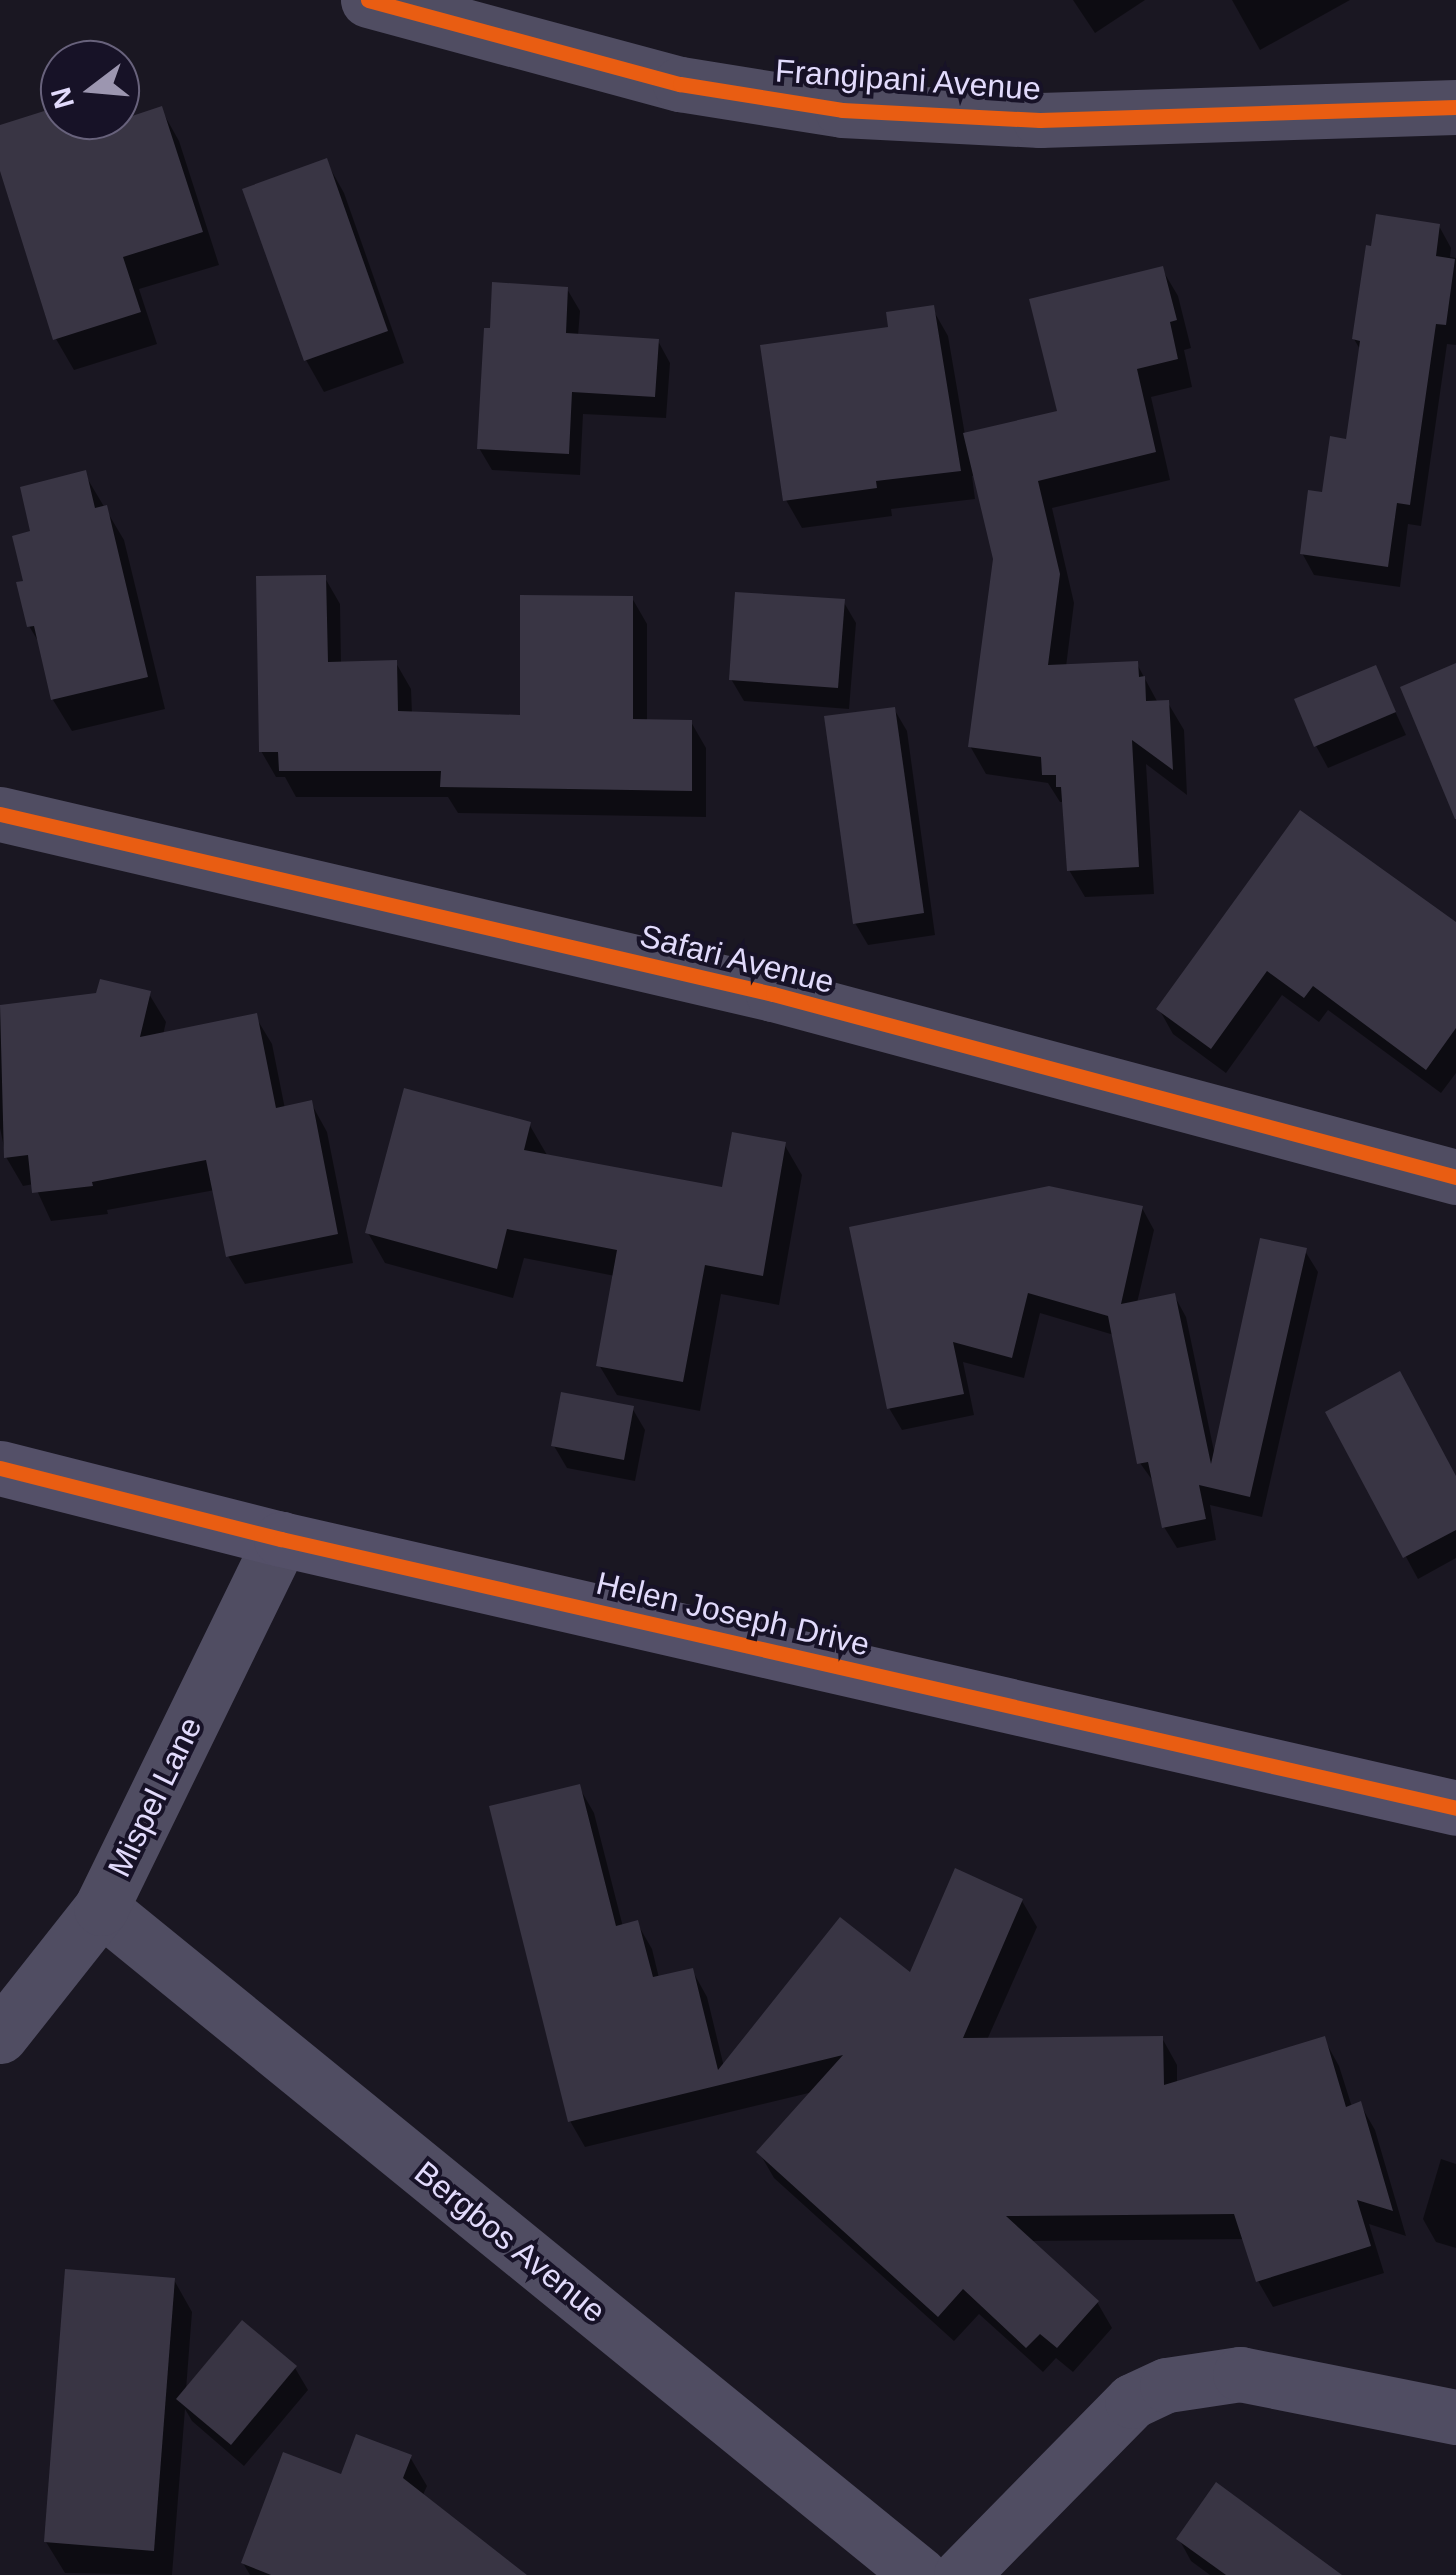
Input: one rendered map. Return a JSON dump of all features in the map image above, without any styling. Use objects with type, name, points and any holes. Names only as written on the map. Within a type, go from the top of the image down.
[{"type":"street","name":"Frangipani Avenue","points":[[368,0],[680,84],[842,110],[1040,120],[1456,108]]},
{"type":"street","name":"Safari Avenue","points":[[0,814],[773,994],[1456,1177]]},
{"type":"street","name":"Helen Joseph Drive","points":[[0,1468],[281,1539],[1456,1808]]},
{"type":"street","name":"Mispel Lane","points":[[0,2036],[100,1908],[281,1539]]},
{"type":"street","name":"Bergbos Avenue","points":[[100,1908],[920,2575]]},
{"type":"street","points":[[961,2575],[1132,2401],[1167,2386],[1240,2374],[1456,2417]]},
{"type":"building","points":[[162,106],[203,232],[123,257],[141,312],[53,340],[0,171],[0,125],[40,112],[40,140],[140,140],[140,113]]},
{"type":"building","points":[[327,158],[388,331],[304,361],[242,189]]},
{"type":"building","points":[[1376,214],[1440,224],[1436,256],[1455,259],[1446,325],[1436,324],[1410,505],[1397,503],[1388,567],[1300,554],[1308,490],[1322,492],[1330,436],[1346,439],[1360,341],[1352,339],[1366,245],[1371,246]]},
{"type":"building","points":[[1163,266],[1177,320],[1170,322],[1178,359],[1137,369],[1156,452],[1038,481],[1060,574],[1048,665],[1138,661],[1139,677],[1145,676],[1146,701],[1169,700],[1173,770],[1132,740],[1139,867],[1067,871],[1061,787],[1056,787],[1056,775],[1042,775],[1041,757],[968,747],[993,559],[963,433],[1057,411],[1029,299]]},
{"type":"building","points":[[492,282],[568,287],[566,333],[659,339],[655,397],[572,392],[569,454],[477,449],[484,328],[490,328]]},
{"type":"building","points":[[934,305],[961,471],[876,481],[877,488],[783,501],[760,345],[888,327],[886,312]]},
{"type":"building","points":[[86,470],[95,508],[107,505],[148,677],[51,700],[34,626],[27,627],[16,582],[23,581],[12,536],[30,531],[20,487]]},
{"type":"building","points":[[326,575],[328,662],[397,660],[398,711],[520,715],[520,595],[633,596],[633,719],[692,720],[692,791],[440,787],[441,771],[279,771],[278,752],[259,752],[256,576]]},
{"type":"building","points":[[735,592],[845,599],[838,688],[729,680]]},
{"type":"building","points":[[1456,663],[1456,819],[1455,819],[1400,687]]},
{"type":"building","points":[[1376,665],[1396,712],[1314,747],[1294,699]]},
{"type":"building","points":[[895,707],[924,913],[853,924],[824,716]]},
{"type":"building","points":[[1300,810],[1456,922],[1456,1028],[1426,1070],[1313,986],[1304,998],[1267,971],[1211,1049],[1156,1009]]},
{"type":"building","points":[[100,979],[151,991],[140,1037],[257,1013],[276,1108],[312,1100],[338,1234],[226,1257],[206,1160],[92,1182],[93,1186],[32,1193],[28,1155],[4,1158],[0,1005],[96,993]]},
{"type":"building","points":[[404,1088],[531,1122],[524,1150],[722,1187],[732,1132],[786,1142],[763,1276],[705,1265],[683,1382],[596,1366],[617,1250],[507,1229],[497,1269],[365,1233]]},
{"type":"building","points":[[1049,1186],[1143,1206],[1121,1304],[1175,1293],[1211,1464],[1260,1238],[1307,1248],[1250,1497],[1199,1485],[1206,1519],[1162,1528],[1148,1462],[1137,1464],[1108,1316],[1028,1293],[1012,1358],[953,1342],[964,1394],[887,1409],[849,1227]]},
{"type":"building","points":[[1400,1371],[1456,1476],[1456,1530],[1403,1558],[1325,1412]]},
{"type":"building","points":[[561,1392],[634,1406],[624,1460],[551,1446]]},
{"type":"building","points":[[580,1784],[616,1926],[638,1920],[653,1977],[693,1968],[718,2070],[840,1917],[910,1972],[955,1868],[1023,1899],[963,2038],[1163,2036],[1164,2085],[1325,2036],[1346,2107],[1361,2101],[1393,2211],[1357,2200],[1371,2246],[1256,2282],[1234,2214],[1006,2216],[1099,2301],[1057,2348],[1040,2334],[1026,2348],[963,2289],[938,2317],[756,2152],[843,2055],[568,2122],[489,1806]]},
{"type":"building","points":[[65,2269],[175,2278],[154,2551],[44,2542]]},
{"type":"building","points":[[242,2320],[297,2366],[231,2445],[176,2399]]},
{"type":"building","points":[[356,2434],[412,2455],[403,2478],[527,2575],[271,2575],[241,2563],[283,2452],[341,2474]]},
{"type":"building","points":[[1216,2482],[1342,2575],[1226,2575],[1176,2539]]},
{"type":"cycle path","points":[[368,0],[680,84],[842,110],[1040,120],[1456,107]]},
{"type":"cycle path","points":[[0,814],[773,994],[1456,1177]]},
{"type":"cycle path","points":[[0,1468],[281,1539],[1456,1808]]}]
